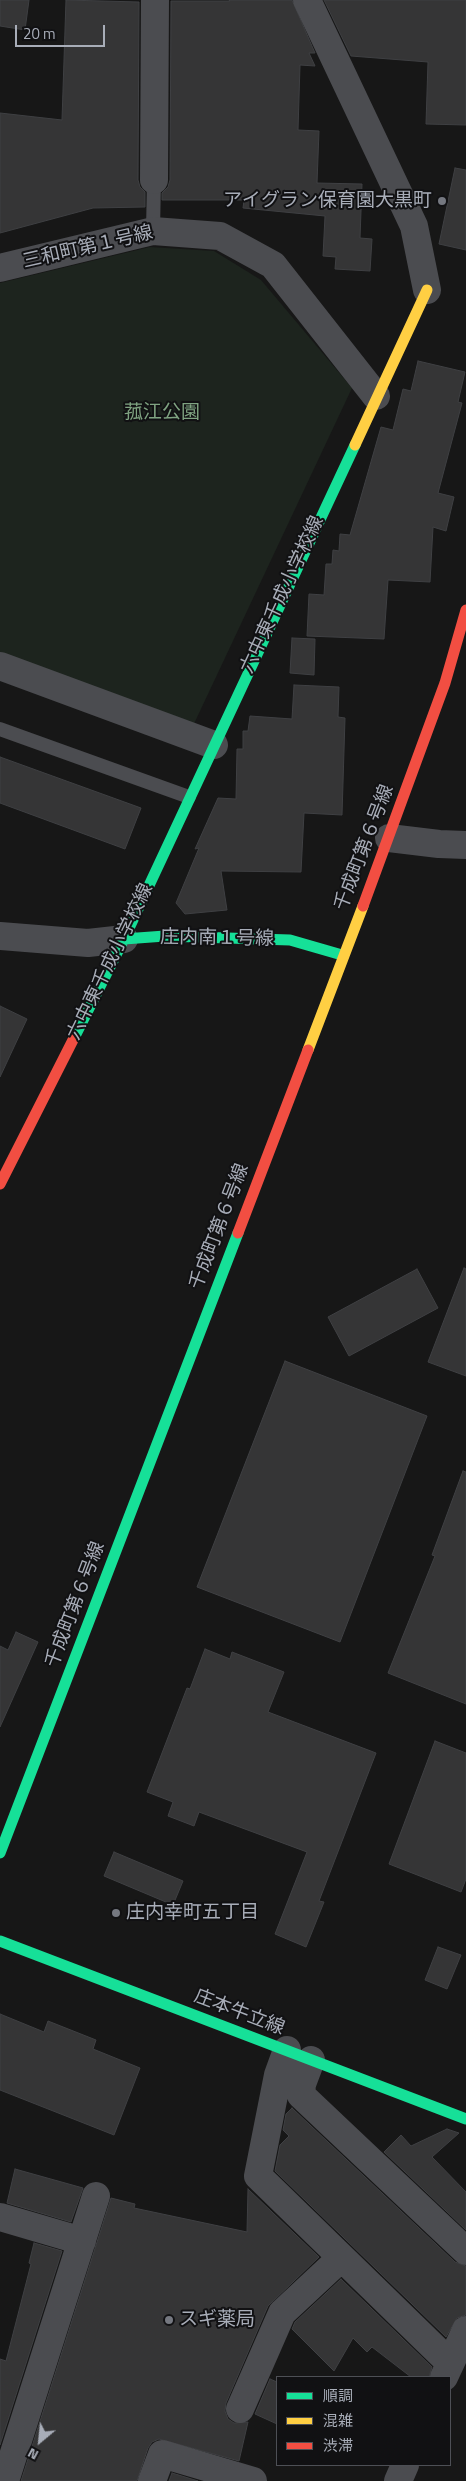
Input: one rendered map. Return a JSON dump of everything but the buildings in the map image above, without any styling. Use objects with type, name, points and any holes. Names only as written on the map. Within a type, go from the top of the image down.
[{"type":"street","points":[[154,180],[155,0]]},
{"type":"street","name":"六中東千成小学校線","points":[[0,1184],[124,939],[427,290],[414,226],[307,0]]},
{"type":"street","name":"三和町第１号線","points":[[0,268],[153,231],[220,236],[273,266],[376,396]]},
{"type":"street","name":"千成町第６号線","points":[[0,1853],[388,838],[445,683],[466,610]]},
{"type":"street","points":[[0,666],[214,744]]},
{"type":"street","points":[[388,838],[466,845]]},
{"type":"street","name":"庄内南１号線","points":[[0,936],[88,943],[165,936],[290,940],[342,955]]},
{"type":"street","name":"庄本牛立線","points":[[0,1940],[466,2119]]},
{"type":"street","points":[[299,2055],[302,2084],[301,2095],[466,2251]]},
{"type":"street","points":[[299,2055],[278,2075],[258,2176],[342,2258],[447,2370],[466,2330]]},
{"type":"street","points":[[5,2481],[27,2418],[96,2196]]},
{"type":"street","points":[[0,2217],[82,2241]]},
{"type":"street","points":[[240,2409],[282,2313],[342,2258]]},
{"type":"street","points":[[152,2481],[162,2454],[253,2481]]},
{"type":"street","points":[[398,2481],[405,2466]]},
{"type":"lane","points":[[153,231],[154,180]]},
{"type":"lane","points":[[0,729],[189,797]]},
{"type":"green space","name":"菰江公園","points":[[150,247],[214,251],[261,280],[352,388],[192,728],[0,655],[0,283]]},
{"type":"traffic: fast","points":[[74,1038],[124,939],[355,445]]},
{"type":"traffic: fast","points":[[124,939],[165,936],[290,940],[342,955]]},
{"type":"traffic: fast","points":[[0,1853],[238,1233]]},
{"type":"traffic: fast","points":[[0,1941],[466,2119]]},
{"type":"traffic: slow","points":[[355,445],[427,290]]},
{"type":"traffic: slow","points":[[308,1050],[363,906]]},
{"type":"traffic: jam","points":[[363,906],[445,683],[466,610]]},
{"type":"traffic: jam","points":[[0,1184],[74,1038]]},
{"type":"traffic: jam","points":[[238,1233],[308,1050]]},
{"type":"place","name":"アイグラン保育園大黒町","points":[[442,201]]},
{"type":"place","name":"庄内幸町五丁目","points":[[116,1913]]},
{"type":"place","name":"スギ薬局","points":[[169,2320]]}]
